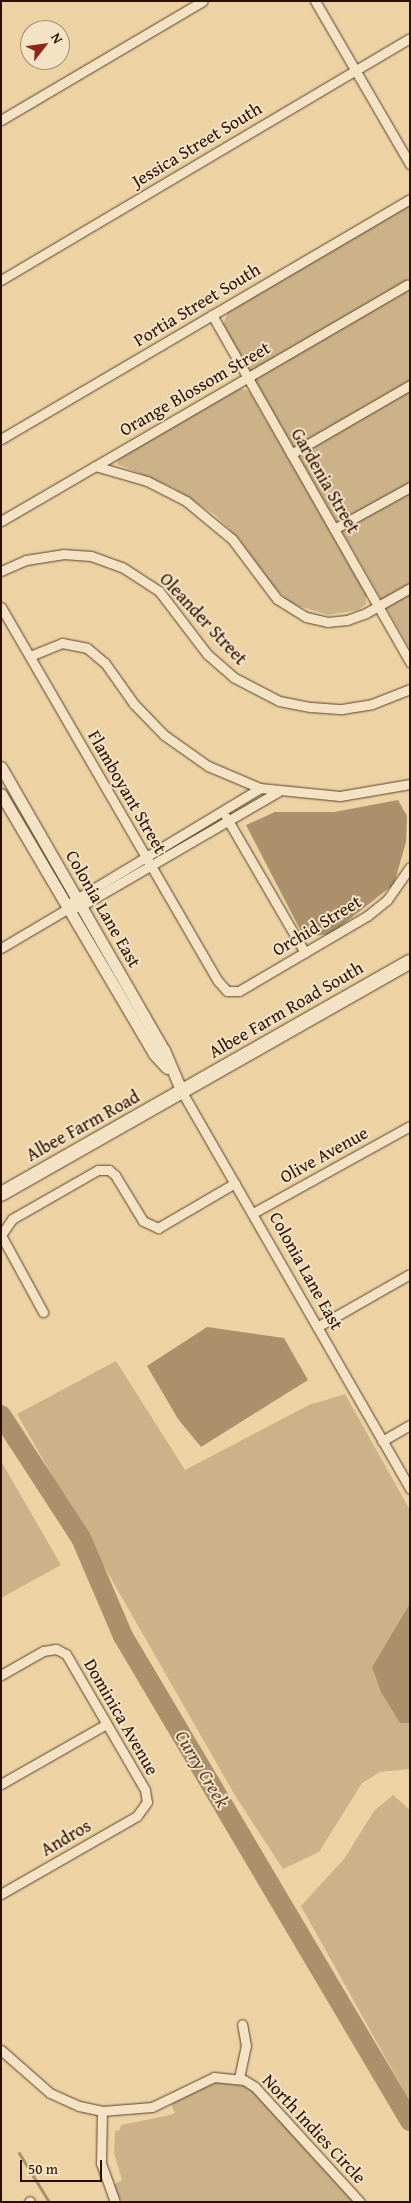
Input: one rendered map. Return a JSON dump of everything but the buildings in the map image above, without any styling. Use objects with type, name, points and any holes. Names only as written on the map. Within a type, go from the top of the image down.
[{"type":"main road","name":"Albee Farm Road South","points":[[182,1092],[410,962]]},
{"type":"main road","name":"Albee Farm Road","points":[[1,1194],[182,1092]]},
{"type":"street","points":[[1,120],[203,1]]},
{"type":"street","points":[[315,1],[410,164]]},
{"type":"street","name":"Jessica Street South","points":[[1,280],[410,38]]},
{"type":"street","name":"Portia Street South","points":[[1,439],[410,199]]},
{"type":"street","name":"Orange Blossom Street","points":[[1,521],[406,285]]},
{"type":"street","name":"Gardenia Street","points":[[212,316],[410,662]]},
{"type":"street","points":[[291,454],[410,385]]},
{"type":"street","points":[[95,466],[159,486],[200,511],[232,540],[277,599],[292,611],[313,619],[334,622],[356,617],[410,588]]},
{"type":"street","points":[[334,530],[410,487]]},
{"type":"street","name":"Oleander Street","points":[[1,570],[32,559],[64,554],[91,556],[122,567],[159,591],[220,666],[245,686],[279,700],[311,708],[342,709],[372,704],[410,689]]},
{"type":"street","name":"Flamboyant Street","points":[[1,607],[218,981],[227,991]]},
{"type":"street","points":[[30,656],[62,643],[87,648],[106,663],[134,704],[164,734],[208,766],[260,788],[278,792],[340,796],[410,784]]},
{"type":"street","name":"Colonia Lane East","points":[[1,767],[164,1050],[170,1070],[182,1092],[410,1489]]},
{"type":"street","points":[[1,948],[67,909],[145,856],[260,788]]},
{"type":"street","points":[[78,901],[151,866],[278,792]]},
{"type":"street","name":"Colonia Lane East","points":[[1,794],[154,1054],[170,1070]]},
{"type":"street","points":[[222,810],[305,953]]},
{"type":"street","name":"Orchid Street","points":[[227,991],[238,991],[378,908],[410,867]]},
{"type":"street","name":"Olive Avenue","points":[[253,1213],[410,1126]]},
{"type":"street","points":[[42,1312],[1,1235],[12,1219],[98,1170],[109,1170],[115,1175],[143,1221],[158,1228],[235,1183]]},
{"type":"street","points":[[317,1327],[410,1274]]},
{"type":"street","points":[[382,1441],[410,1425]]},
{"type":"street","name":"Dominica Avenue","points":[[1,1675],[43,1651],[56,1648],[66,1654],[144,1790],[148,1802],[145,1808]]},
{"type":"street","points":[[1,1784],[106,1724]]},
{"type":"street","name":"Andros","points":[[1,1894],[145,1808]]},
{"type":"street","points":[[239,2078],[246,2046],[242,2024]]},
{"type":"street","name":"North Indies Circle","points":[[1,2050],[50,2093],[79,2106],[102,2111],[152,2107],[205,2079],[223,2076],[239,2078],[255,2087],[360,2202]]},
{"type":"street","points":[[102,2111],[101,2163],[115,2202]]},
{"type":"shaded area","points":[[410,204],[410,649],[223,325],[228,312]]},
{"type":"shaded area","points":[[238,388],[249,391],[366,593],[366,604],[358,610],[328,615],[292,604],[275,588],[240,540],[214,514],[172,487],[117,464],[120,456]]},
{"type":"shaded area","points":[[398,800],[407,816],[406,842],[394,884],[331,934],[304,937],[246,825],[275,812],[334,812]]},
{"type":"shaded area","points":[[207,1327],[284,1338],[308,1380],[201,1447],[178,1419],[147,1366]]},
{"type":"shaded area","points":[[116,1361],[185,1470],[309,1405],[345,1394],[410,1510],[410,1603],[372,1667],[400,1723],[410,1723],[410,1769],[380,1772],[362,1783],[319,1852],[283,1869],[236,1797],[17,1414]]},
{"type":"shaded area","points":[[1,1461],[61,1565],[1,1598]]},
{"type":"shaded area","points":[[410,1603],[410,1723],[400,1723],[381,1692],[372,1667]]},
{"type":"shaded area","points":[[393,1795],[410,1810],[410,2102],[301,1906],[344,1859],[374,1811]]},
{"type":"shaded area","points":[[224,2081],[243,2085],[255,2092],[355,2202],[122,2202],[113,2185],[122,2180],[114,2153],[115,2131],[120,2130],[121,2125],[175,2113],[171,2104],[200,2087]]},
{"type":"waterway","name":"Curry Creek","points":[[1,1415],[81,1538],[123,1636],[410,2121]]},
{"type":"waterway","points":[[19,2153],[49,2202]]}]
